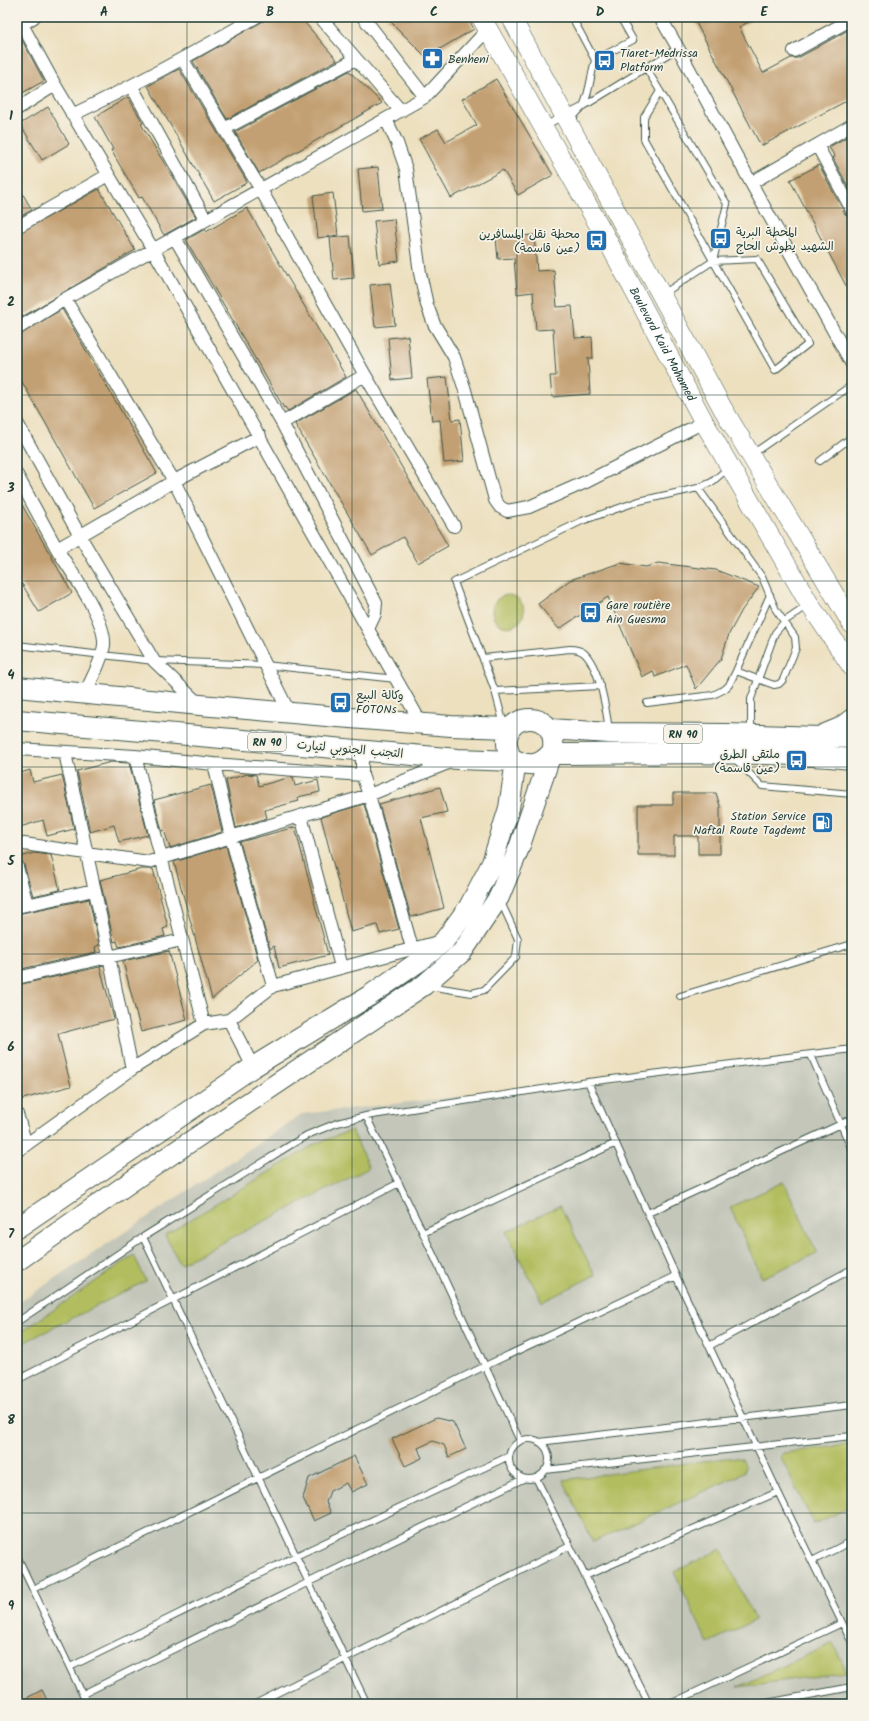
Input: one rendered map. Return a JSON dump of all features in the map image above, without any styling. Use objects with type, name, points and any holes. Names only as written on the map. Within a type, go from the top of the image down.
[{"type":"highway","points":[[17,687],[200,705],[451,726],[507,728],[516,722],[531,718],[538,719],[545,723],[550,729],[554,742],[519,848],[499,897],[462,952],[424,985],[145,1172],[17,1261]]},
{"type":"highway","points":[[817,736],[840,728],[852,719]]},
{"type":"highway","name":"التجنب الجنوبي لتيارت","points":[[17,720],[362,750],[458,760],[516,761]]},
{"type":"highway","points":[[507,728],[507,750],[511,758],[524,764],[539,764],[550,754]]},
{"type":"highway","name":"RN 90","points":[[550,729],[609,733],[817,736],[852,738]]},
{"type":"highway","name":"RN 90","points":[[550,754],[730,753],[806,755],[852,759]]},
{"type":"highway","points":[[17,1228],[253,1067],[369,996],[421,960],[444,941],[469,907],[492,863],[509,808],[516,761]]},
{"type":"main road","name":"Boulevard Kaid Mohamed","points":[[510,17],[575,134],[723,409],[852,624]]},
{"type":"main road","name":"Boulevard Kaid Mohamed","points":[[484,23],[605,236],[704,422],[810,604],[852,667]]},
{"type":"street","points":[[34,17],[20,20],[72,115],[154,251],[260,436],[421,723]]},
{"type":"street","points":[[72,115],[132,87],[183,60],[256,17]]},
{"type":"street","points":[[320,17],[401,111]]},
{"type":"street","points":[[363,17],[426,97]]},
{"type":"street","points":[[660,17],[751,183],[851,358]]},
{"type":"street","points":[[794,51],[852,19]]},
{"type":"street","points":[[17,329],[65,299],[154,251],[206,220],[426,97],[484,23]]},
{"type":"street","points":[[224,129],[356,59]]},
{"type":"street","points":[[183,60],[261,190],[365,375],[454,526]]},
{"type":"street","points":[[17,110],[55,85]]},
{"type":"street","points":[[132,87],[206,220]]},
{"type":"street","points":[[386,119],[398,143],[406,169],[420,273],[427,305],[434,324],[454,357],[465,390],[495,500],[500,507],[507,511],[529,507],[588,481],[704,422]]},
{"type":"street","points":[[751,183],[852,126]]},
{"type":"street","points":[[817,145],[852,210]]},
{"type":"street","points":[[17,227],[108,175]]},
{"type":"street","points":[[175,238],[282,423],[376,604],[376,614],[368,629]]},
{"type":"street","points":[[65,299],[174,481],[289,712]]},
{"type":"street","points":[[282,423],[365,375]]},
{"type":"street","points":[[17,423],[80,536],[154,661],[200,705]]},
{"type":"street","points":[[57,549],[174,481],[260,436]]},
{"type":"street","points":[[17,475],[57,549],[98,617],[104,635],[101,655],[85,694]]},
{"type":"street","points":[[17,750],[135,756],[214,764],[362,775]]},
{"type":"street","points":[[362,750],[362,775],[370,796],[412,948]]},
{"type":"street","points":[[64,753],[109,956],[132,1069]]},
{"type":"street","points":[[135,756],[204,1024]]},
{"type":"street","points":[[17,843],[149,862],[370,796],[458,760]]},
{"type":"street","points":[[214,764],[231,837],[273,986]]},
{"type":"street","points":[[301,816],[341,967]]},
{"type":"street","points":[[17,867],[22,906],[94,890]]},
{"type":"street","points":[[17,978],[182,940]]},
{"type":"street","points":[[17,1114],[21,1148],[132,1069],[204,1024],[229,1020],[273,986],[412,948],[444,941]]},
{"type":"street","points":[[229,1020],[253,1067]]},
{"type":"lane","points":[[572,17],[597,58],[586,104],[573,118],[575,134]]},
{"type":"lane","points":[[597,58],[633,40],[620,17]]},
{"type":"lane","points":[[542,127],[586,104],[678,48]]},
{"type":"lane","points":[[646,68],[727,204],[713,261]]},
{"type":"lane","points":[[660,91],[644,117],[644,139],[713,261],[775,370],[808,344],[757,259],[713,261],[661,295]]},
{"type":"lane","points":[[750,454],[851,388]]},
{"type":"lane","points":[[820,461],[852,437]]},
{"type":"lane","points":[[507,728],[495,691],[454,582],[582,521],[610,510],[646,499],[698,488],[712,482],[730,466]]},
{"type":"lane","points":[[698,488],[759,572],[776,610],[793,632],[796,642],[796,648],[783,680],[779,684],[774,686],[736,671]]},
{"type":"lane","points":[[647,703],[718,693],[729,685],[770,595]]},
{"type":"lane","points":[[751,735],[751,699],[775,633],[785,621],[810,604]]},
{"type":"lane","points":[[17,644],[154,661],[265,665],[396,679]]},
{"type":"lane","points":[[483,658],[576,649],[585,654],[589,659],[601,686],[609,733]]},
{"type":"lane","points":[[495,691],[601,686]]},
{"type":"lane","points":[[730,753],[762,786],[852,794]]},
{"type":"lane","points":[[424,985],[472,993],[484,990],[516,957],[518,938],[499,897]]},
{"type":"lane","points":[[680,996],[852,944]]},
{"type":"lane","points":[[17,1322],[143,1237],[307,1135],[337,1123],[366,1116],[588,1082],[852,1049]]},
{"type":"lane","points":[[811,1055],[852,1150]]},
{"type":"lane","points":[[588,1082],[676,1276],[778,1492],[852,1643]]},
{"type":"lane","points":[[366,1116],[520,1441]]},
{"type":"lane","points":[[648,1213],[852,1119]]},
{"type":"lane","points":[[422,1232],[616,1143]]},
{"type":"lane","points":[[17,1380],[399,1183]]},
{"type":"lane","points":[[143,1237],[367,1704]]},
{"type":"lane","points":[[709,1346],[852,1269]]},
{"type":"lane","points":[[33,1589],[485,1366],[676,1276]]},
{"type":"lane","points":[[523,1479],[511,1470],[509,1456],[511,1450],[520,1441],[526,1439],[539,1442],[852,1405]]},
{"type":"lane","points":[[545,1470],[852,1436]]},
{"type":"lane","points":[[83,1694],[309,1582],[523,1479],[536,1478],[545,1470],[549,1460],[546,1450],[539,1442]]},
{"type":"lane","points":[[70,1667],[296,1556],[509,1456]]},
{"type":"lane","points":[[536,1478],[649,1704]]},
{"type":"lane","points":[[585,1576],[778,1492]]},
{"type":"lane","points":[[812,1561],[852,1541]]},
{"type":"lane","points":[[255,1704],[570,1546]]},
{"type":"lane","points":[[17,1556],[87,1704]]},
{"type":"lane","points":[[670,1704],[842,1623]]},
{"type":"lane","points":[[760,1704],[852,1688]]},
{"type":"shaded area","points":[[852,1053],[852,1704],[17,1704],[17,1304],[302,1114]]},
{"type":"green space","points":[[505,595],[511,595],[520,599],[524,611],[520,623],[511,627],[505,627],[496,623],[492,614],[492,608],[496,599]]},
{"type":"green space","points":[[352,1130],[369,1168],[180,1264],[165,1235],[317,1143]]},
{"type":"green space","points":[[784,1182],[817,1253],[762,1278],[730,1207]]},
{"type":"green space","points":[[560,1206],[595,1275],[542,1302],[506,1232]]},
{"type":"green space","points":[[134,1255],[146,1281],[17,1346],[17,1335]]},
{"type":"green space","points":[[852,1444],[852,1506],[814,1524],[781,1458],[783,1453]]},
{"type":"green space","points":[[734,1457],[742,1459],[745,1465],[744,1473],[593,1542],[563,1480]]},
{"type":"green space","points":[[721,1549],[755,1620],[708,1643],[674,1572]]},
{"type":"green space","points":[[833,1643],[847,1672],[738,1687]]},
{"type":"building","points":[[270,17],[300,17],[337,60],[227,119],[193,61]]},
{"type":"building","points":[[386,17],[467,17],[474,29],[426,57]]},
{"type":"building","points":[[693,17],[758,17],[739,27],[763,73],[791,58],[798,58],[852,28],[852,98],[761,146]]},
{"type":"building","points":[[17,31],[44,81],[17,96]]},
{"type":"building","points":[[179,69],[246,180],[246,183],[214,201],[148,86]]},
{"type":"building","points":[[349,71],[382,103],[259,173],[235,132]]},
{"type":"building","points":[[496,79],[553,175],[518,195],[503,170],[451,198],[419,139],[438,129],[446,142],[477,125],[462,99]]},
{"type":"building","points":[[128,97],[143,123],[141,124],[196,217],[164,235],[142,197],[139,198],[111,150],[113,149],[95,117]]},
{"type":"building","points":[[48,107],[69,144],[42,160],[20,124]]},
{"type":"building","points":[[852,134],[852,194],[833,158],[835,157],[829,147]]},
{"type":"building","points":[[819,165],[845,214],[852,217],[852,297],[790,180]]},
{"type":"building","points":[[378,167],[382,209],[362,211],[358,169]]},
{"type":"building","points":[[17,184],[32,210],[17,218]]},
{"type":"building","points":[[99,189],[135,250],[17,320],[17,234]]},
{"type":"building","points":[[333,193],[338,235],[318,238],[313,196]]},
{"type":"building","points":[[247,208],[346,377],[288,411],[285,407],[284,408],[186,240],[205,229],[206,232]]},
{"type":"building","points":[[394,219],[399,261],[379,264],[374,221]]},
{"type":"building","points":[[534,235],[537,271],[554,270],[557,307],[572,306],[575,338],[592,337],[593,358],[588,358],[590,394],[552,397],[550,376],[556,376],[553,329],[536,330],[533,292],[517,294],[514,258],[498,259],[496,238]]},
{"type":"building","points":[[350,236],[354,278],[334,280],[330,238]]},
{"type":"building","points":[[390,283],[395,325],[375,327],[370,285]]},
{"type":"building","points":[[62,309],[157,473],[94,508],[17,373],[17,336]]},
{"type":"building","points":[[408,336],[412,378],[392,380],[388,338]]},
{"type":"building","points":[[447,377],[452,420],[460,419],[464,461],[444,463],[440,420],[432,421],[427,379]]},
{"type":"building","points":[[356,389],[448,546],[418,563],[403,537],[372,555],[295,424]]},
{"type":"building","points":[[17,496],[72,593],[39,612],[22,584],[17,586]]},
{"type":"building","points":[[620,563],[646,567],[658,563],[716,570],[759,587],[742,610],[729,634],[721,659],[696,689],[686,664],[655,677],[653,671],[642,677],[608,597],[559,629],[538,604],[570,580]]},
{"type":"building","points":[[111,762],[129,763],[148,835],[119,842],[114,825],[90,832],[77,771]]},
{"type":"building","points":[[30,770],[33,782],[62,775],[74,829],[47,836],[43,820],[20,827],[17,816],[17,774]]},
{"type":"building","points":[[248,774],[256,775],[259,786],[291,777],[293,777],[295,786],[318,780],[320,792],[298,797],[299,801],[265,810],[267,818],[236,828],[226,780]]},
{"type":"building","points":[[211,785],[222,832],[170,848],[164,830],[162,831],[154,800]]},
{"type":"building","points":[[440,787],[447,812],[421,818],[444,908],[411,917],[379,804]]},
{"type":"building","points":[[673,793],[716,793],[720,806],[720,854],[698,854],[698,836],[674,836],[674,855],[638,855],[638,805],[673,805]]},
{"type":"building","points":[[364,804],[399,929],[380,934],[377,925],[351,932],[321,817]]},
{"type":"building","points":[[295,827],[328,955],[279,968],[274,946],[270,949],[240,842]]},
{"type":"building","points":[[226,846],[258,960],[212,999],[174,862]]},
{"type":"building","points":[[34,853],[51,855],[60,890],[33,896],[24,865],[22,861],[17,860],[17,858]]},
{"type":"building","points":[[142,869],[153,869],[168,927],[163,929],[165,936],[119,947],[117,941],[114,942],[100,880]]},
{"type":"building","points":[[89,899],[99,945],[95,947],[96,952],[17,970],[17,914]]},
{"type":"building","points":[[169,951],[187,1020],[141,1032],[123,961]]},
{"type":"building","points":[[100,967],[114,1019],[58,1034],[71,1086],[19,1100],[17,1092],[17,985]]},
{"type":"building","points":[[436,1418],[453,1422],[466,1449],[449,1457],[444,1445],[433,1441],[418,1448],[422,1458],[405,1466],[392,1439]]},
{"type":"building","points":[[354,1456],[368,1484],[351,1492],[346,1483],[330,1491],[326,1502],[331,1513],[314,1521],[303,1498],[309,1478]]},
{"type":"building","points":[[42,1690],[49,1704],[17,1704],[17,1703]]},
{"type":"place","name":"Benheni","points":[[433,59]]},
{"type":"place","name":"Tiaret-Medrissa Platform","points":[[605,60]]},
{"type":"place","name":"المحطة البرية الشهيد يطوش الحاج","points":[[720,239]]},
{"type":"place","name":"محطة نقل المسافرين (عين قاسمة)","points":[[596,241]]},
{"type":"place","name":"Gare routière Ain Guesma","points":[[590,612]]},
{"type":"place","name":"وكالة البيع FOTONs","points":[[341,702]]},
{"type":"place","name":"ملتقى الطرق (عين قاسمة)","points":[[796,761]]},
{"type":"place","name":"Station Service Naftal Route Tagdemt","points":[[822,823]]}]
